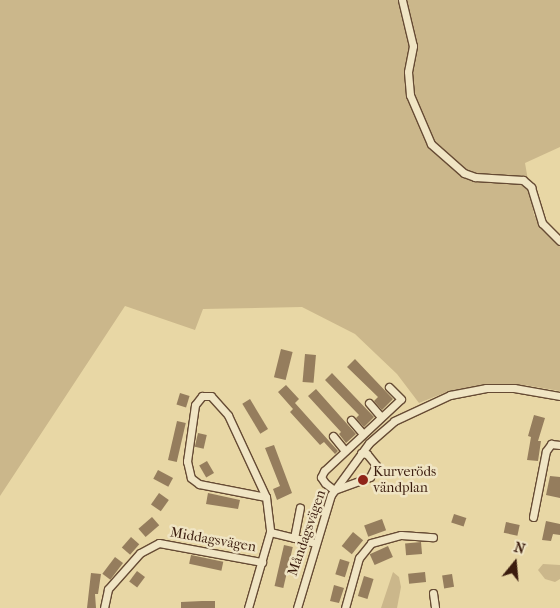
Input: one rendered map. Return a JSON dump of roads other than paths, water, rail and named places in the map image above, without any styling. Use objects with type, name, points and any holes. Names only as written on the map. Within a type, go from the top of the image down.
[{"type":"street","points":[[402,0],[413,46],[408,72],[410,95],[432,144],[464,173],[475,177],[523,180],[531,186],[542,223],[560,241]]},
{"type":"street","points":[[361,453],[372,458],[375,471],[363,480],[334,490],[321,476],[401,399],[389,387]]},
{"type":"street","name":"Måndagsvägen","points":[[297,608],[315,543],[334,490],[361,453],[394,421],[450,395],[496,388],[560,396]]},
{"type":"street","points":[[266,497],[199,484],[191,478],[189,452],[195,404],[202,396],[212,396],[228,414],[266,497],[270,532],[315,543]]},
{"type":"street","points":[[368,403],[381,417]]},
{"type":"street","points":[[351,420],[363,434]]},
{"type":"street","points":[[333,436],[346,451]]},
{"type":"street","points":[[533,518],[546,451],[552,444],[560,445]]},
{"type":"street","points":[[294,538],[300,508]]},
{"type":"street","name":"Middagsvägen","points":[[248,608],[270,532]]},
{"type":"street","points":[[345,608],[359,558],[371,543],[400,535],[434,537]]},
{"type":"street","name":"Middagsvägen","points":[[104,608],[108,589],[140,553],[159,543],[262,562]]},
{"type":"street","points":[[433,593],[435,608]]},
{"type":"place","name":"Kurveröds vändplan","points":[[363,480]]}]
